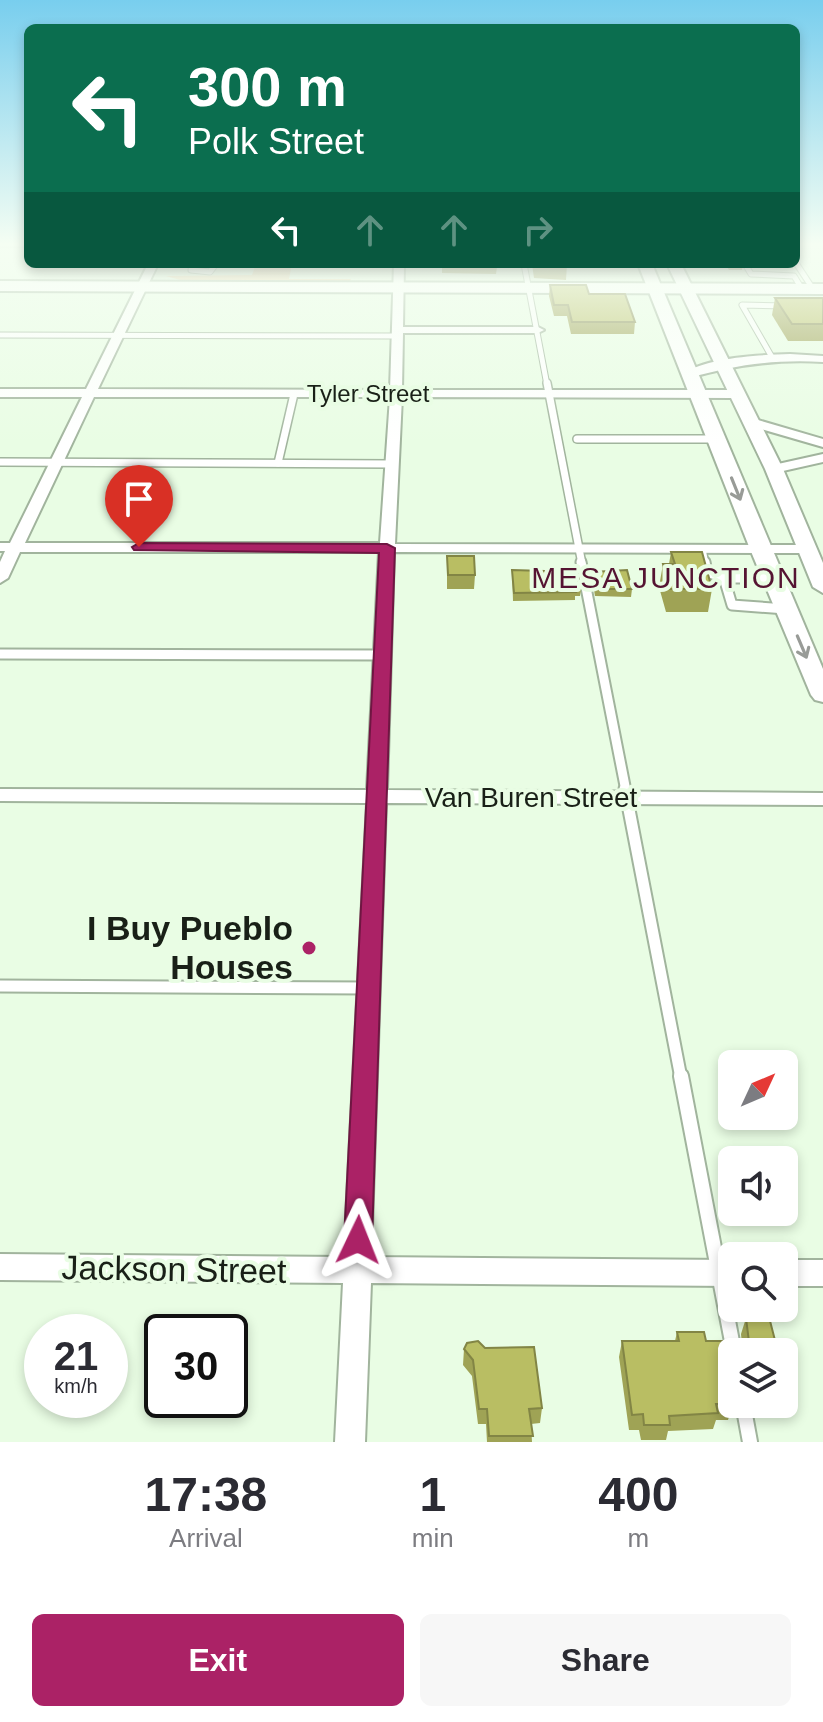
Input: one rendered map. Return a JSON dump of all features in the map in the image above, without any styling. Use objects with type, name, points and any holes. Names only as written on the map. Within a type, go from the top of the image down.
[{"type":"main road","points":[[664,309],[760,549],[823,695]]},
{"type":"main road","points":[[694,309],[774,469],[823,587]]},
{"type":"street","points":[[0,578],[8,547],[56,462],[131,309]]},
{"type":"street","points":[[350,1442],[396,394],[397,309]]},
{"type":"street","points":[[396,333],[538,330]]},
{"type":"street","points":[[689,374],[722,365],[773,359],[823,359]]},
{"type":"street","name":"Tyler Street","points":[[0,393],[736,394]]},
{"type":"street","points":[[751,422],[823,443]]},
{"type":"street","points":[[774,469],[823,458]]},
{"type":"street","points":[[8,547],[808,549]]},
{"type":"street","name":"Van Buren Street","points":[[0,795],[823,799]]},
{"type":"street","name":"Jackson Street","points":[[0,1267],[718,1273]]},
{"type":"street","points":[[798,1273],[823,1273]]},
{"type":"lane","points":[[533,309],[625,798],[718,1242]]},
{"type":"lane","points":[[744,309],[773,359]]},
{"type":"lane","points":[[0,335],[396,333]]},
{"type":"lane","points":[[278,463],[294,394]]},
{"type":"lane","points":[[577,439],[716,439]]},
{"type":"lane","points":[[0,462],[392,464]]},
{"type":"lane","points":[[702,549],[707,572],[724,578],[773,578]]},
{"type":"lane","points":[[724,578],[732,605],[786,609]]},
{"type":"lane","points":[[0,654],[383,655]]},
{"type":"lane","points":[[0,986],[369,988]]},
{"type":"lane","points":[[746,1418],[750,1442]]},
{"type":"building","points":[[569,309],[630,309],[635,322],[572,322]]},
{"type":"building","points":[[782,309],[823,309],[823,324],[792,324]]},
{"type":"building","points":[[671,552],[702,552],[712,589],[670,589],[663,564],[675,564]]},
{"type":"building","points":[[447,556],[474,556],[475,575],[448,575]]},
{"type":"building","points":[[512,570],[577,572],[581,589],[575,589],[576,592],[514,593]]},
{"type":"building","points":[[627,570],[632,589],[596,589],[593,572]]},
{"type":"building","points":[[746,1322],[770,1322],[774,1338],[748,1338]]},
{"type":"building","points":[[677,1332],[704,1332],[706,1341],[718,1341],[718,1413],[669,1416],[670,1425],[644,1425],[643,1414],[632,1415],[622,1341],[679,1341]]},
{"type":"building","points":[[478,1341],[485,1348],[534,1347],[542,1408],[529,1409],[533,1436],[489,1436],[487,1409],[479,1409],[473,1360],[464,1349],[467,1343]]},
{"type":"place","name":"I Buy Pueblo Houses","points":[[309,948]]},
{"type":"district","name":"MESA JUNCTION","points":[[666,578]]},
{"type":"route","points":[[139,547],[387,548],[358,1240]]}]
